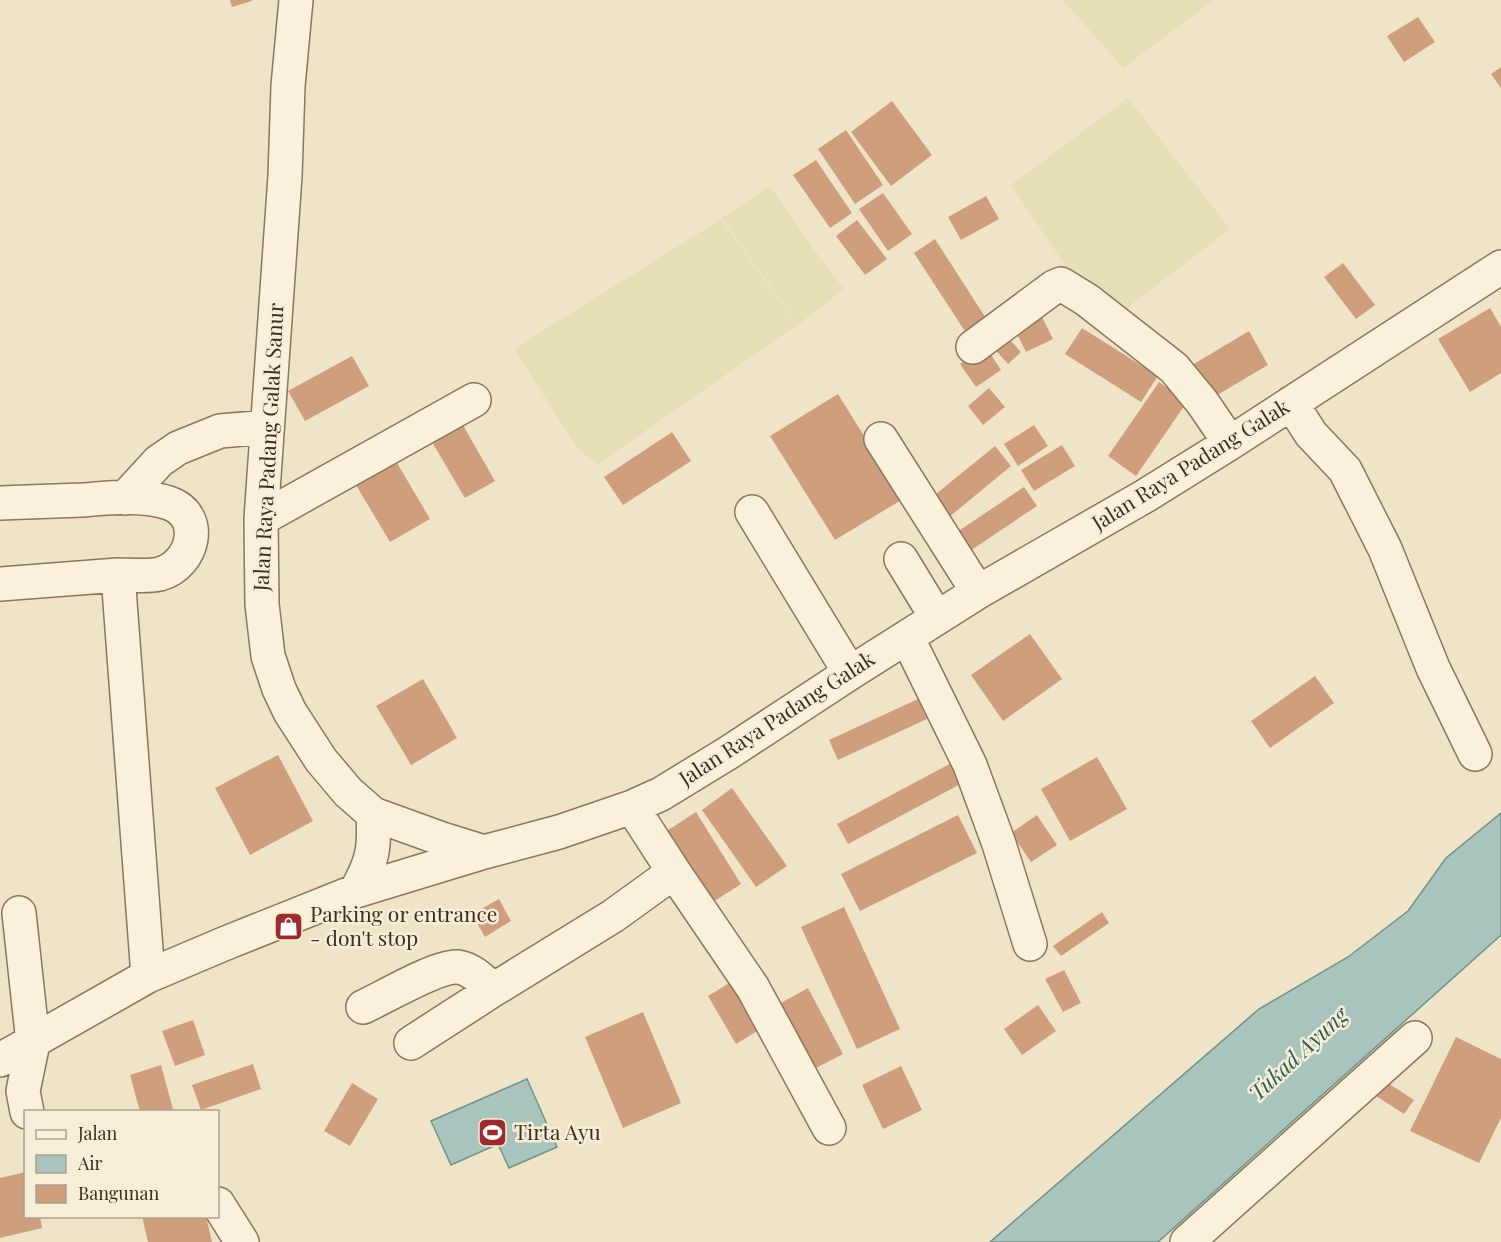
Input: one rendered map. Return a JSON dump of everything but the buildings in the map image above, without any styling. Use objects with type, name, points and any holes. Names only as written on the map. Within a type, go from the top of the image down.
[{"type":"street","name":"Jalan Raya Padang Galak Sanur","points":[[296,0],[288,86],[276,325],[261,519],[262,603],[268,656],[279,689],[290,712],[321,760],[348,792],[373,814],[484,852]]},
{"type":"street","name":"Jalan Raya Padang Galak","points":[[0,1060],[148,976],[356,891],[559,832],[632,807],[661,794],[978,592],[1145,496],[1230,443],[1501,267]]},
{"type":"street","points":[[973,347],[1060,284],[1087,300],[1173,368],[1202,402],[1230,443]]},
{"type":"street","points":[[261,519],[474,400]]},
{"type":"street","points":[[1292,404],[1311,434],[1345,470],[1385,549],[1433,668],[1475,754]]},
{"type":"street","points":[[125,498],[159,461],[178,448],[220,431],[267,427]]},
{"type":"street","points":[[881,439],[978,592]]},
{"type":"street","points":[[0,503],[125,498],[166,502],[178,507],[189,520],[192,540],[182,562],[160,574],[0,584]]},
{"type":"street","points":[[752,512],[850,673]]},
{"type":"street","points":[[901,559],[922,628],[999,843],[1030,944]]},
{"type":"street","points":[[118,575],[148,976]]},
{"type":"street","points":[[922,628],[952,677]]},
{"type":"street","points":[[632,807],[753,988],[829,1128]]},
{"type":"street","points":[[356,891],[366,874],[374,850],[373,814]]},
{"type":"street","points":[[411,1043],[595,927],[674,872]]},
{"type":"street","points":[[19,913],[33,1043],[23,1091],[27,1110]]},
{"type":"street","points":[[363,1007],[442,969],[458,967],[473,972],[493,990]]},
{"type":"street","points":[[1187,1242],[1415,1038]]},
{"type":"street","points":[[219,1206],[242,1242]]},
{"type":"shaded area","points":[[1063,0],[1214,0],[1123,68]]},
{"type":"shaded area","points":[[1128,98],[1230,229],[1127,308],[1073,277],[1011,185]]},
{"type":"shaded area","points":[[770,186],[844,289],[798,325],[722,218]]},
{"type":"shaded area","points":[[721,219],[797,325],[597,465],[576,446],[514,349]]},
{"type":"water","name":"Tukad Ayung","points":[[1501,813],[1501,935],[1158,1242],[990,1242],[1259,1009],[1348,957],[1408,911],[1446,858]]},
{"type":"water","name":"Tirta Ayu","points":[[527,1079],[557,1147],[509,1168],[498,1144],[451,1165],[431,1121]]},
{"type":"place","name":"Parking or entrance - don't stop","points":[[289,927]]},
{"type":"place","name":"Tirta Ayu","points":[[493,1133]]}]
